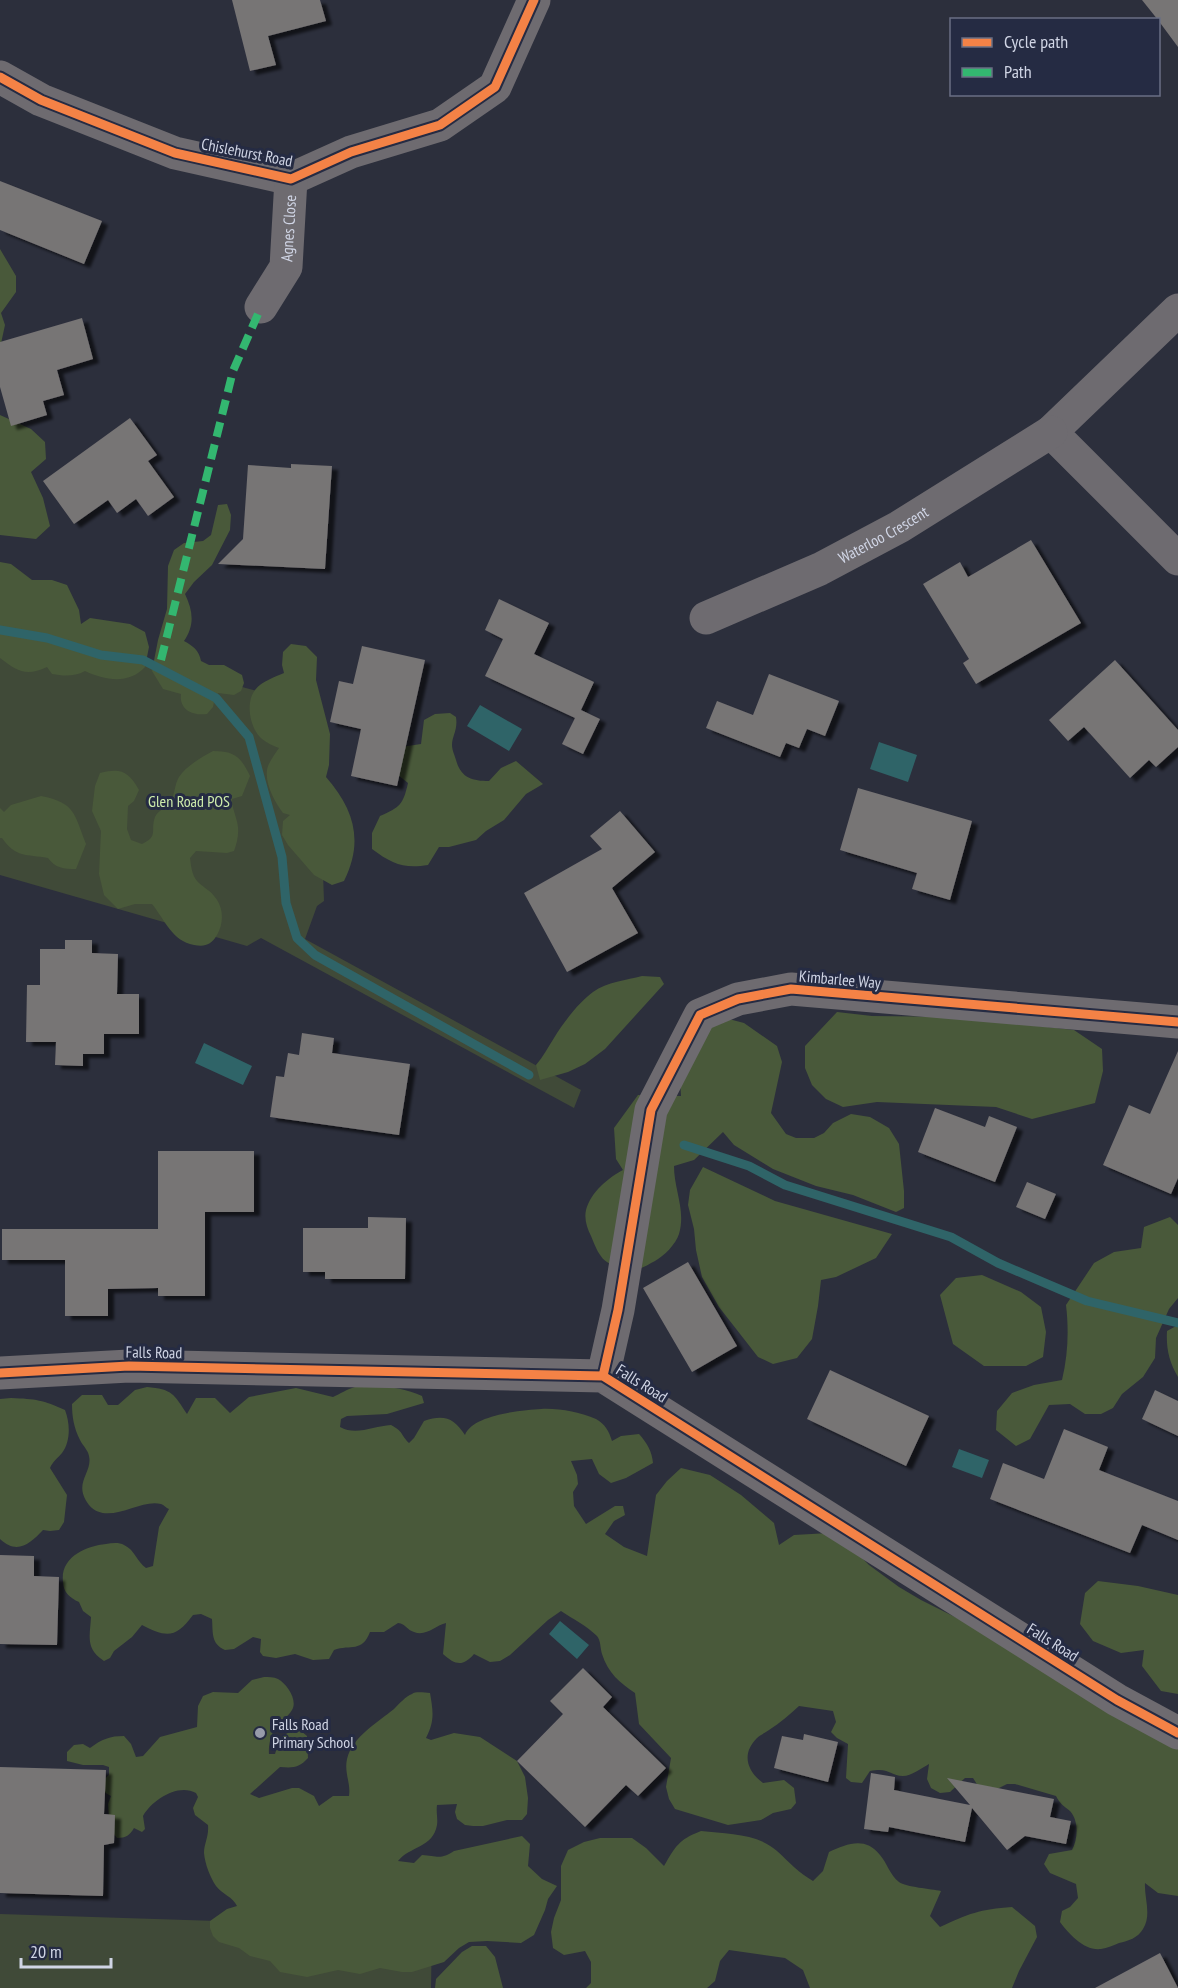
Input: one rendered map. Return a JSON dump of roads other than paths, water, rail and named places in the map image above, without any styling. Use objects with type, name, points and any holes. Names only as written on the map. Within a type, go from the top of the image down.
[{"type":"street","name":"Chislehurst Road","points":[[0,77],[41,100],[176,153],[291,179],[351,152],[440,125],[495,87],[534,0]]},
{"type":"street","name":"Agnes Close","points":[[261,307],[286,267],[291,179]]},
{"type":"street","name":"Waterloo Crescent","points":[[706,618],[820,569],[899,527],[1052,432],[1178,310]]},
{"type":"street","points":[[1052,432],[1178,559]]},
{"type":"street","name":"Kimbarlee Way","points":[[603,1376],[618,1310],[651,1110],[700,1015],[738,999],[791,989],[1178,1022]]},
{"type":"street","name":"Falls Road","points":[[0,1373],[129,1366],[603,1376],[1117,1700],[1178,1733]]},
{"type":"waterway","points":[[0,630],[47,638],[101,655],[143,660],[216,698],[249,737],[282,857],[286,903],[297,938],[315,955],[529,1075]]},
{"type":"waterway","points":[[684,1145],[749,1166],[785,1185],[951,1237],[998,1263],[1087,1301],[1178,1323]]},
{"type":"place","name":"Falls Road Primary School","points":[[260,1733]]},
{"type":"park label","name":"Glen Road POS","points":[[189,801]]}]
